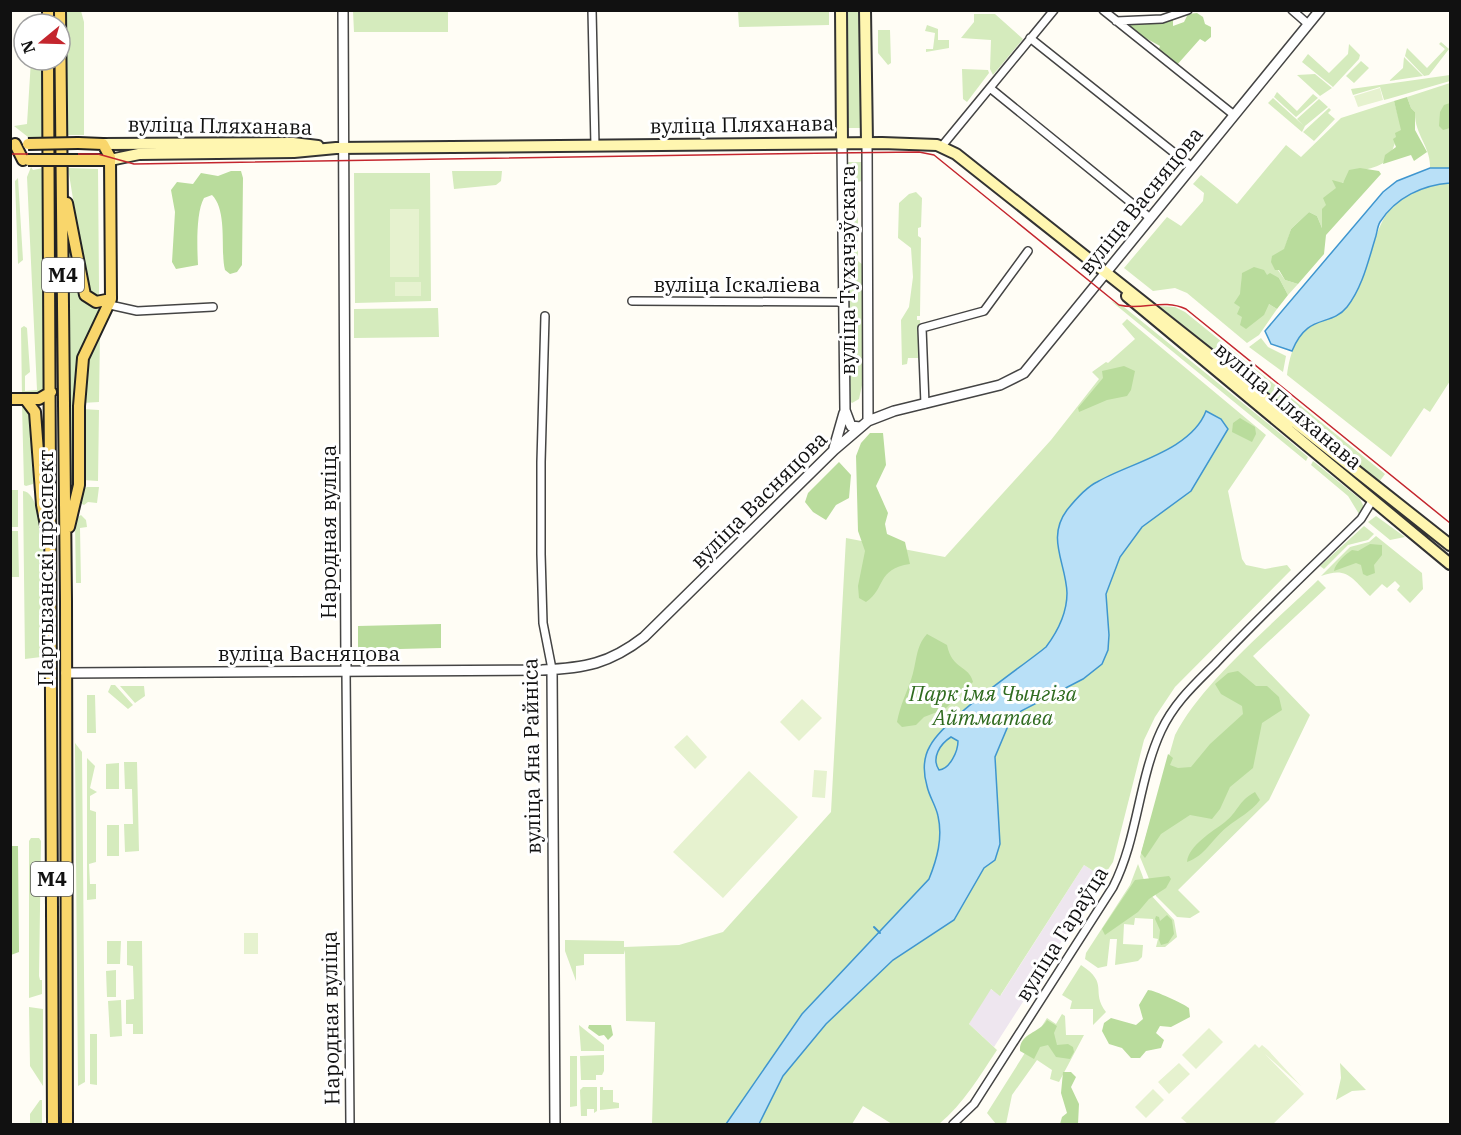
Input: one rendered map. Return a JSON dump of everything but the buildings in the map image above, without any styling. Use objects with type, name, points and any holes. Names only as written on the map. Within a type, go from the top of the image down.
[{"type":"main road","name":"Партызанскі праспект","points":[[60,10],[66,539],[67,1125]]},
{"type":"main road","name":"вуліца Тухачэўскага","points":[[841,10],[842,144]]},
{"type":"main road","name":"вуліца Тухачэўскага","points":[[866,10],[867,144]]},
{"type":"main road","name":"Партызанскі праспект","points":[[48,72],[53,1125]]},
{"type":"main road","name":"вуліца Пляханава","points":[[103,144],[293,143],[340,148]]},
{"type":"main road","points":[[13,144],[103,144],[110,160],[110,302],[83,358],[79,406],[79,485],[66,539]]},
{"type":"main road","points":[[13,144],[25,160]]},
{"type":"main road","name":"вуліца Пляханава","points":[[110,160],[139,154],[294,152],[340,148],[842,144],[942,146],[956,154],[1450,545]]},
{"type":"main road","points":[[10,161],[110,160]]},
{"type":"main road","points":[[62,174],[85,295],[96,302],[110,302]]},
{"type":"main road","name":"вуліца Пляханава","points":[[1105,273],[1136,305],[1450,564]]},
{"type":"main road","points":[[10,399],[44,398],[51,392]]},
{"type":"main road","points":[[26,400],[35,412],[42,502],[52,549]]},
{"type":"main road","points":[[1372,501],[1380,490]]},
{"type":"main road","points":[[52,668],[66,673]]},
{"type":"street","name":"Народная вуліца","points":[[343,10],[340,148],[350,1125]]},
{"type":"street","points":[[592,10],[594,146]]},
{"type":"street","points":[[942,146],[1054,10]]},
{"type":"street","points":[[1103,10],[1234,115]]},
{"type":"street","points":[[1116,21],[1162,19],[1188,10]]},
{"type":"street","points":[[1292,10],[1308,24]]},
{"type":"street","name":"вуліца Васняцова","points":[[66,673],[552,669],[596,665],[618,656],[645,637],[834,450],[864,424],[925,404],[1000,385],[1024,373],[1320,10]]},
{"type":"street","points":[[1030,38],[1192,167]]},
{"type":"street","points":[[990,88],[1150,218]]},
{"type":"street","name":"вуліца Тухачэўскага","points":[[834,450],[845,410],[842,144]]},
{"type":"street","name":"вуліца Тухачэўскага","points":[[864,424],[867,144]]},
{"type":"street","points":[[925,404],[922,328],[984,311],[1028,251]]},
{"type":"street","name":"вуліца Іскаліева","points":[[632,300],[843,302]]},
{"type":"street","points":[[110,302],[137,310],[213,308]]},
{"type":"street","name":"вуліца Яна Райніса","points":[[545,316],[541,554],[543,623],[552,669],[555,1125]]},
{"type":"street","points":[[845,410],[849,423],[854,428],[864,424]]},
{"type":"street","name":"вуліца Гараўца","points":[[953,1125],[974,1104],[1113,887],[1129,850],[1155,744],[1176,704],[1238,639],[1361,519],[1372,501]]},
{"type":"shaded area","points":[[1084,865],[1103,877],[994,1047],[969,1024],[990,989],[1001,995]]},
{"type":"green space","points":[[81,11],[84,22],[84,135],[67,135],[66,72],[72,72],[72,12],[66,12]]},
{"type":"green space","points":[[353,11],[448,11],[448,32],[354,32]]},
{"type":"green space","points":[[738,11],[829,11],[829,25],[739,27]]},
{"type":"green space","points":[[846,11],[861,11],[862,128],[846,128]]},
{"type":"green space","points":[[1197,13],[1203,17],[1205,24],[1211,27],[1211,37],[1205,42],[1200,39],[1176,66],[1158,52],[1160,46],[1129,29],[1132,23],[1173,19],[1173,26],[1184,22],[1188,14]]},
{"type":"green space","points":[[974,14],[995,14],[1023,39],[993,75],[990,69],[991,40],[961,38],[974,22]]},
{"type":"green space","points":[[927,25],[938,29],[938,40],[949,40],[949,48],[926,52],[926,49],[933,49],[935,33],[925,31]]},
{"type":"green space","points":[[878,30],[890,30],[891,63],[888,65],[878,53]]},
{"type":"green space","points":[[1441,42],[1449,49],[1429,75],[1424,76],[1405,56],[1407,48],[1427,68],[1445,49],[1439,44]]},
{"type":"green space","points":[[1349,44],[1360,55],[1359,59],[1333,87],[1302,62],[1308,54],[1329,73],[1348,54]]},
{"type":"green space","points":[[1404,57],[1423,76],[1389,81],[1403,68]]},
{"type":"green space","points":[[1361,61],[1369,68],[1354,83],[1346,76]]},
{"type":"green space","points":[[962,69],[988,70],[989,73],[967,102],[963,99]]},
{"type":"green space","points":[[30,72],[41,72],[42,137],[28,137],[14,126],[27,124]]},
{"type":"green space","points":[[1315,74],[1332,88],[1320,96],[1297,75]]},
{"type":"green space","points":[[1450,75],[1450,81],[1384,100],[1380,87],[1353,95],[1351,89]]},
{"type":"green space","points":[[1450,83],[1450,168],[1430,168],[1428,153],[1415,120],[1415,112],[1407,97]]},
{"type":"green space","points":[[1380,88],[1383,100],[1358,107],[1354,96]]},
{"type":"green space","points":[[1277,92],[1297,111],[1313,94],[1318,98],[1296,117],[1274,97]]},
{"type":"green space","points":[[1407,97],[1415,112],[1415,130],[1427,152],[1414,161],[1411,155],[1383,164],[1385,155],[1396,147],[1393,139],[1396,137],[1395,133],[1401,130],[1394,101]]},
{"type":"green space","points":[[1273,98],[1304,126],[1297,119],[1319,99],[1328,107],[1305,126],[1302,132],[1268,103]]},
{"type":"green space","points":[[1394,101],[1402,130],[1388,158],[1379,165],[1352,176],[1338,187],[1329,200],[1322,228],[1317,216],[1309,212],[1291,229],[1278,270],[1285,280],[1298,284],[1288,295],[1279,278],[1242,273],[1241,308],[1269,304],[1277,309],[1259,335],[1247,343],[1187,293],[1175,288],[1153,291],[1124,268],[1167,217],[1181,226],[1203,201],[1204,193],[1193,184],[1201,175],[1237,204],[1286,145],[1301,157],[1341,118]]},
{"type":"green space","points":[[1450,103],[1450,128],[1443,130],[1439,126],[1440,112],[1444,105]]},
{"type":"green space","points":[[1329,108],[1331,110],[1328,113],[1335,119],[1314,141],[1303,132]]},
{"type":"green space","points":[[847,162],[862,162],[862,181],[858,182],[858,261],[863,265],[864,376],[859,399],[852,403],[849,400],[847,266],[853,262],[852,177],[847,174]]},
{"type":"green space","points":[[31,167],[33,170],[43,168],[46,389],[44,395],[22,397],[21,328],[24,326],[27,328],[30,372],[25,376],[25,391],[37,390],[27,177]]},
{"type":"green space","points":[[68,168],[98,169],[99,297],[90,294],[87,285]]},
{"type":"green space","points":[[1360,168],[1379,171],[1381,174],[1326,235],[1324,254],[1298,284],[1285,280],[1279,270],[1275,270],[1271,262],[1272,256],[1284,249],[1291,229],[1309,212],[1317,216],[1322,228],[1322,209],[1326,205],[1323,198],[1336,188],[1332,180],[1343,183],[1349,170]]},
{"type":"green space","points":[[231,171],[241,171],[243,178],[242,265],[237,272],[230,274],[225,270],[222,221],[217,202],[212,195],[204,198],[201,204],[198,265],[176,269],[172,262],[175,212],[171,190],[177,182],[193,184],[201,173],[218,176]]},
{"type":"green space","points":[[452,171],[502,171],[501,181],[496,185],[454,189]]},
{"type":"green space","points":[[354,173],[430,173],[431,301],[355,303]]},
{"type":"green space","points":[[18,178],[23,260],[18,264],[15,181]]},
{"type":"green space","points":[[1450,183],[1450,381],[1430,412],[1424,408],[1391,457],[1287,375],[1288,367],[1296,342],[1306,328],[1313,323],[1338,315],[1346,308],[1358,289],[1379,229],[1388,212],[1401,198],[1421,188]]},
{"type":"green space","points":[[916,192],[922,198],[921,227],[918,228],[918,236],[921,238],[920,316],[917,316],[917,320],[920,320],[921,364],[918,358],[908,358],[907,364],[902,365],[901,320],[909,307],[913,277],[911,248],[898,238],[899,203],[909,194]]},
{"type":"green space","points":[[390,209],[419,209],[419,277],[390,277]]},
{"type":"green space","points":[[69,245],[79,295],[84,302],[98,307],[98,313],[76,370],[72,483],[68,487]]},
{"type":"green space","points":[[1254,267],[1264,270],[1267,275],[1270,273],[1279,278],[1288,295],[1277,309],[1269,304],[1264,315],[1246,329],[1240,325],[1242,317],[1237,314],[1240,307],[1234,303],[1240,294],[1242,273]]},
{"type":"green space","points":[[395,282],[421,282],[421,296],[395,296]]},
{"type":"green space","points":[[1111,301],[1124,307],[1287,439],[1308,457],[1306,461]]},
{"type":"green space","points":[[1159,306],[1175,307],[1185,312],[1385,474],[1379,482]]},
{"type":"green space","points":[[438,308],[439,337],[354,338],[354,309]]},
{"type":"green space","name":"Парк імя Чынгіза Айтматава","points":[[1127,319],[1266,435],[1228,491],[1242,559],[1246,565],[1265,569],[1287,565],[1291,570],[1175,687],[1155,717],[1144,740],[1113,862],[1103,877],[1084,865],[1000,996],[991,989],[969,1024],[997,1050],[964,1098],[939,1124],[892,1124],[863,1106],[852,1124],[652,1124],[655,1022],[626,1021],[625,950],[624,954],[584,954],[584,965],[576,966],[576,981],[565,951],[565,940],[624,941],[624,947],[679,945],[723,932],[831,812],[846,538],[945,557],[1051,440],[1099,379],[1092,372],[1106,362],[1108,363],[1135,339],[1122,324]]},
{"type":"green space","points":[[100,330],[99,402],[82,403],[86,358]]},
{"type":"green space","points":[[1261,338],[1268,347],[1286,356],[1283,372],[1249,347]]},
{"type":"green space","points":[[1124,366],[1135,371],[1131,390],[1127,396],[1107,400],[1079,412],[1078,408],[1103,378],[1102,371]]},
{"type":"green space","points":[[22,405],[30,411],[32,469],[36,471],[33,484],[26,486],[24,485]]},
{"type":"green space","points":[[82,409],[99,410],[98,481],[83,480]]},
{"type":"green space","points":[[1240,418],[1255,427],[1256,434],[1252,442],[1232,432],[1233,423]]},
{"type":"green space","points":[[870,433],[883,433],[886,465],[876,486],[888,513],[885,524],[887,534],[905,542],[910,564],[892,570],[886,575],[877,591],[866,602],[859,598],[858,586],[865,551],[858,531],[856,456],[861,443]]},
{"type":"green space","points":[[1313,461],[1360,499],[1364,507],[1359,514],[1348,496],[1311,465]]},
{"type":"green space","points":[[839,462],[851,475],[849,498],[836,505],[826,520],[813,512],[805,502],[808,493]]},
{"type":"green space","points":[[87,487],[99,487],[97,503],[88,502],[84,505],[78,502],[82,490]]},
{"type":"green space","points":[[11,490],[18,490],[18,527],[11,527]]},
{"type":"green space","points":[[23,491],[32,498],[38,514],[42,537],[45,591],[44,653],[41,657],[25,659]]},
{"type":"green space","points":[[81,515],[86,520],[87,527],[80,528],[81,583],[76,583],[75,523],[76,518]]},
{"type":"green space","points":[[1376,516],[1405,537],[1390,540],[1368,522]]},
{"type":"green space","points":[[1364,526],[1374,534],[1368,540],[1348,545],[1324,569],[1320,566]]},
{"type":"green space","points":[[10,531],[18,531],[19,577],[11,577]]},
{"type":"green space","points":[[1376,536],[1422,573],[1423,589],[1410,603],[1397,590],[1400,586],[1395,581],[1387,588],[1382,584],[1370,596],[1353,579],[1343,573],[1337,572],[1321,576],[1350,547],[1369,542]]},
{"type":"green space","points":[[1370,544],[1382,545],[1382,555],[1374,565],[1375,573],[1367,576],[1363,574],[1361,565],[1356,563],[1334,571],[1344,556],[1352,550],[1358,551]]},
{"type":"green space","points":[[1318,580],[1326,588],[1253,656],[1310,715],[1269,800],[1178,890],[1200,912],[1190,918],[1177,917],[1156,896],[1140,857],[1175,735],[1187,715],[1221,674]]},
{"type":"green space","points":[[441,624],[441,648],[358,650],[358,626]]},
{"type":"green space","points":[[927,634],[947,645],[953,659],[968,673],[973,682],[945,709],[924,717],[916,725],[902,727],[897,722],[898,716],[913,674],[918,650]]},
{"type":"green space","points":[[1238,671],[1256,686],[1267,686],[1279,697],[1282,710],[1262,723],[1253,768],[1230,787],[1220,809],[1212,819],[1190,815],[1161,834],[1145,858],[1141,853],[1168,754],[1173,758],[1170,765],[1178,768],[1191,767],[1210,744],[1243,714],[1242,706],[1221,694],[1215,684],[1228,673]]},
{"type":"green space","points":[[111,685],[115,685],[133,705],[128,709],[108,692]]},
{"type":"green space","points":[[120,686],[144,686],[145,696],[135,703]]},
{"type":"green space","points":[[87,695],[95,695],[96,733],[87,733]]},
{"type":"green space","points":[[802,699],[822,718],[799,741],[780,722]]},
{"type":"green space","points":[[687,735],[707,757],[695,769],[674,747]]},
{"type":"green space","points":[[75,743],[82,752],[85,1082],[78,1086]]},
{"type":"green space","points":[[87,758],[95,766],[90,788],[97,792],[90,796],[90,810],[96,812],[96,862],[89,864],[90,884],[96,884],[96,899],[87,900]]},
{"type":"green space","points":[[124,762],[137,762],[139,851],[125,852],[124,824],[133,824],[132,789],[125,789]]},
{"type":"green space","points":[[119,763],[119,789],[106,789],[106,764]]},
{"type":"green space","points":[[814,770],[827,771],[825,798],[812,797]]},
{"type":"green space","points":[[749,771],[798,817],[723,898],[673,852]]},
{"type":"green space","points":[[1255,792],[1260,800],[1222,832],[1199,856],[1187,862],[1196,845],[1229,818],[1245,799]]},
{"type":"green space","points":[[107,825],[119,825],[119,856],[107,856]]},
{"type":"green space","points":[[31,838],[39,838],[41,841],[39,976],[42,980],[42,994],[29,998],[29,841]]},
{"type":"green space","points":[[11,846],[18,846],[19,952],[11,955]]},
{"type":"green space","points":[[1138,864],[1149,893],[1174,920],[1177,937],[1165,947],[1156,947],[1158,939],[1153,938],[1153,919],[1135,918],[1134,925],[1124,924],[1123,944],[1143,945],[1142,957],[1138,961],[1115,965],[1117,939],[1110,939],[1107,966],[1098,968],[1085,959],[1086,953],[1130,885]]},
{"type":"green space","points":[[1169,876],[1171,879],[1166,888],[1149,899],[1138,912],[1105,935],[1102,929],[1135,880]]},
{"type":"green space","points":[[1167,915],[1172,920],[1174,934],[1168,943],[1161,945],[1160,930],[1155,919],[1156,916],[1159,917],[1160,921]]},
{"type":"green space","points":[[244,933],[258,933],[258,954],[244,954]]},
{"type":"green space","points":[[107,941],[121,941],[120,964],[107,964]]},
{"type":"green space","points":[[127,941],[142,941],[143,1034],[133,1034],[133,1024],[126,1024],[126,1000],[134,999],[133,966],[127,965]]},
{"type":"green space","points":[[1081,965],[1095,977],[1099,998],[1106,1012],[1093,1025],[1093,1009],[1070,1009],[1072,1001],[1062,995]]},
{"type":"green space","points":[[116,970],[116,997],[107,997],[106,971]]},
{"type":"green space","points":[[1148,990],[1186,1006],[1189,1008],[1190,1017],[1171,1027],[1160,1026],[1156,1033],[1164,1040],[1161,1048],[1146,1051],[1140,1058],[1131,1058],[1122,1048],[1109,1044],[1102,1031],[1104,1023],[1111,1018],[1136,1025],[1143,1019],[1139,1005]]},
{"type":"green space","points":[[121,1000],[122,1036],[110,1037],[108,1001]]},
{"type":"green space","points":[[29,1007],[43,1009],[43,1086],[30,1066]]},
{"type":"green space","points":[[1062,1014],[1065,1016],[1066,1035],[1084,1035],[1059,1082],[1050,1079],[1052,1070],[1037,1060],[1012,1095],[1006,1124],[996,1124],[987,1113],[1047,1018],[1056,1024]]},
{"type":"green space","points":[[1047,1020],[1057,1026],[1054,1033],[1057,1045],[1068,1044],[1073,1047],[1074,1052],[1070,1059],[1056,1057],[1048,1045],[1040,1047],[1034,1059],[1020,1051],[1026,1037],[1044,1025]]},
{"type":"green space","points":[[579,1025],[604,1045],[604,1051],[581,1051]]},
{"type":"green space","points":[[589,1025],[611,1025],[613,1035],[608,1040],[604,1035],[599,1036],[588,1028]]},
{"type":"green space","points":[[1209,1028],[1223,1042],[1196,1069],[1182,1055]]},
{"type":"green space","points":[[90,1034],[97,1034],[97,1085],[90,1084]]},
{"type":"green space","points":[[1255,1044],[1259,1048],[1262,1045],[1268,1050],[1301,1086],[1265,1054],[1304,1094],[1273,1124],[1188,1124],[1181,1118]]},
{"type":"green space","points":[[604,1055],[602,1075],[596,1075],[596,1080],[581,1080],[580,1056]]},
{"type":"green space","points":[[570,1056],[577,1056],[577,1106],[570,1107]]},
{"type":"green space","points":[[1179,1063],[1190,1074],[1169,1094],[1158,1082]]},
{"type":"green space","points":[[1340,1063],[1366,1090],[1352,1091],[1336,1100],[1341,1078]]},
{"type":"green space","points":[[1063,1072],[1071,1072],[1076,1077],[1071,1087],[1079,1104],[1078,1124],[1060,1124],[1062,1117],[1067,1113],[1061,1093]]},
{"type":"green space","points":[[583,1087],[597,1087],[597,1111],[594,1113],[594,1109],[587,1109],[587,1116],[581,1116],[580,1090]]},
{"type":"green space","points":[[600,1087],[603,1087],[603,1090],[613,1090],[613,1102],[619,1103],[619,1108],[600,1110]]},
{"type":"green space","points":[[1153,1089],[1164,1100],[1146,1118],[1135,1107]]},
{"type":"green space","points":[[42,1100],[42,1124],[30,1124],[30,1114]]},
{"type":"water","points":[[1430,168],[1450,168],[1450,183],[1430,186],[1411,194],[1386,213],[1379,224],[1361,283],[1347,307],[1333,317],[1312,325],[1298,339],[1292,351],[1271,344],[1265,331],[1383,192],[1397,181]]},
{"type":"water","points":[[1206,411],[1221,419],[1228,429],[1191,491],[1142,527],[1120,557],[1106,594],[1109,635],[1108,650],[1102,664],[1083,679],[1021,711],[1008,726],[995,757],[1000,844],[995,860],[984,868],[954,920],[893,960],[826,1024],[783,1076],[759,1124],[726,1124],[802,1014],[929,879],[937,856],[940,832],[937,812],[925,776],[924,765],[928,751],[950,722],[1046,647],[1054,635],[1064,615],[1067,601],[1058,531],[1067,510],[1080,494],[1093,485],[1173,446],[1198,425]],"holes":[[[951,737],[958,741],[953,759],[939,770],[936,756],[940,747]]]},
{"type":"waterway","points":[[874,927],[880,933]]},
{"type":"tram line","points":[[10,154],[98,154],[134,164],[919,152],[934,155],[1119,305],[1136,307],[1161,304],[1186,309],[1450,523]]}]
